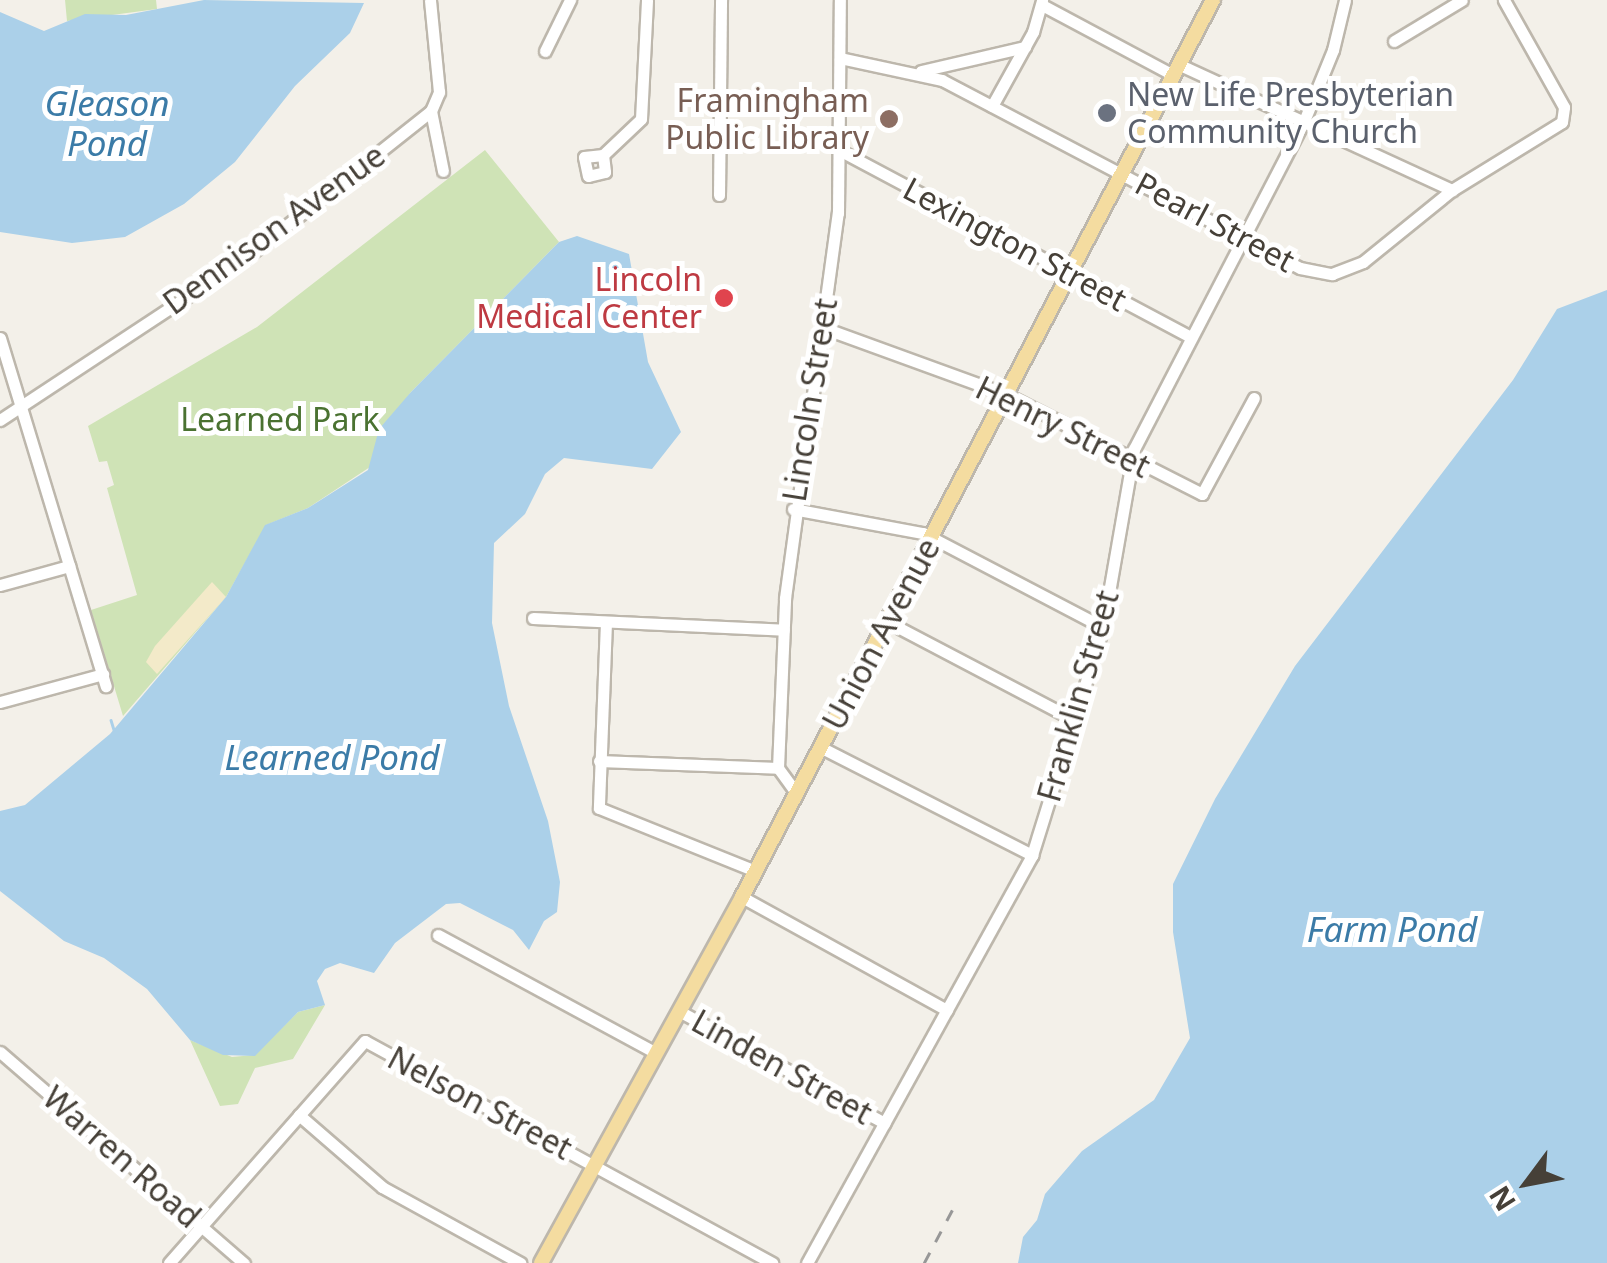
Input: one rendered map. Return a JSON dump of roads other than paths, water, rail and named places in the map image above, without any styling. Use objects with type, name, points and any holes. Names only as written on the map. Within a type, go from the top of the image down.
[{"type":"main road","name":"Union Avenue","points":[[541,1263],[822,748],[1212,0]]},
{"type":"street","points":[[430,0],[439,92],[432,111],[442,172]]},
{"type":"street","points":[[545,51],[570,0]]},
{"type":"street","points":[[603,155],[641,119],[647,0]]},
{"type":"street","points":[[719,195],[721,0]]},
{"type":"street","name":"Lincoln Street","points":[[778,768],[792,509],[838,212],[840,0]]},
{"type":"street","name":"Franklin Street","points":[[807,1263],[1032,855],[1103,627],[1131,459],[1190,336],[1304,121],[1333,50],[1345,0]]},
{"type":"street","points":[[1394,41],[1462,0]]},
{"type":"street","name":"Pearl Street","points":[[840,58],[916,72],[992,106],[1300,268],[1332,274],[1363,262],[1452,190],[1564,118],[1504,0]]},
{"type":"street","points":[[992,106],[1025,47],[1042,3],[1093,32],[1176,70],[1304,121],[1452,190]]},
{"type":"street","points":[[916,72],[1025,47]]},
{"type":"street","name":"Dennison Avenue","points":[[19,404],[243,260],[432,111]]},
{"type":"street","name":"Lexington Street","points":[[839,150],[1190,336]]},
{"type":"street","name":"Henry Street","points":[[821,328],[1005,394],[1202,494],[1254,398]]},
{"type":"street","points":[[0,338],[105,680],[0,702]]},
{"type":"street","points":[[0,420],[19,404]]},
{"type":"street","points":[[792,509],[932,536],[1103,627]]},
{"type":"street","points":[[0,585],[70,566]]},
{"type":"street","points":[[532,618],[784,630]]},
{"type":"street","points":[[606,622],[597,804],[606,814],[756,871]]},
{"type":"street","points":[[888,622],[1074,719]]},
{"type":"street","points":[[822,748],[1032,855]]},
{"type":"street","points":[[599,761],[778,768],[797,794]]},
{"type":"street","points":[[742,898],[947,1010]]},
{"type":"street","points":[[438,936],[656,1053]]},
{"type":"street","name":"Linden Street","points":[[679,1012],[884,1123]]},
{"type":"street","name":"Nelson Street","points":[[299,1115],[364,1040],[772,1263]]},
{"type":"street","name":"Warren Road","points":[[0,1052],[244,1263]]},
{"type":"street","points":[[169,1263],[299,1115],[382,1188],[520,1263]]},
{"type":"water","name":"Gleason Pond","points":[[204,0],[364,3],[350,33],[295,86],[235,162],[184,204],[125,237],[72,243],[0,232],[0,12],[44,31],[85,14],[126,15]]},
{"type":"water","name":"Learned Pond","points":[[577,236],[629,254],[648,362],[681,432],[652,469],[564,458],[545,474],[525,514],[494,543],[492,623],[509,706],[548,821],[560,882],[557,912],[544,921],[529,950],[513,930],[460,903],[446,904],[395,943],[374,973],[340,963],[325,969],[317,981],[325,1005],[298,1012],[255,1056],[223,1055],[190,1040],[147,989],[104,958],[64,941],[0,891],[0,811],[25,805],[110,734],[226,597],[265,525],[308,508],[368,470],[379,429],[411,392],[559,242]]},
{"type":"water","name":"Farm Pond","points":[[1607,290],[1607,1263],[1018,1263],[1023,1237],[1037,1220],[1045,1194],[1082,1151],[1154,1100],[1190,1038],[1173,932],[1173,884],[1215,799],[1295,666],[1513,380],[1557,309]]},
{"type":"waterway","points":[[111,720],[114,730]]},
{"type":"railway","points":[[924,1263],[958,1199]]},
{"type":"place","name":"New Life Presbyterian Community Church","points":[[1107,113]]},
{"type":"place","name":"Framingham Public Library","points":[[889,119]]},
{"type":"place","name":"Lincoln Medical Center","points":[[724,298]]},
{"type":"park label","name":"Learned Park","points":[[280,419]]}]
